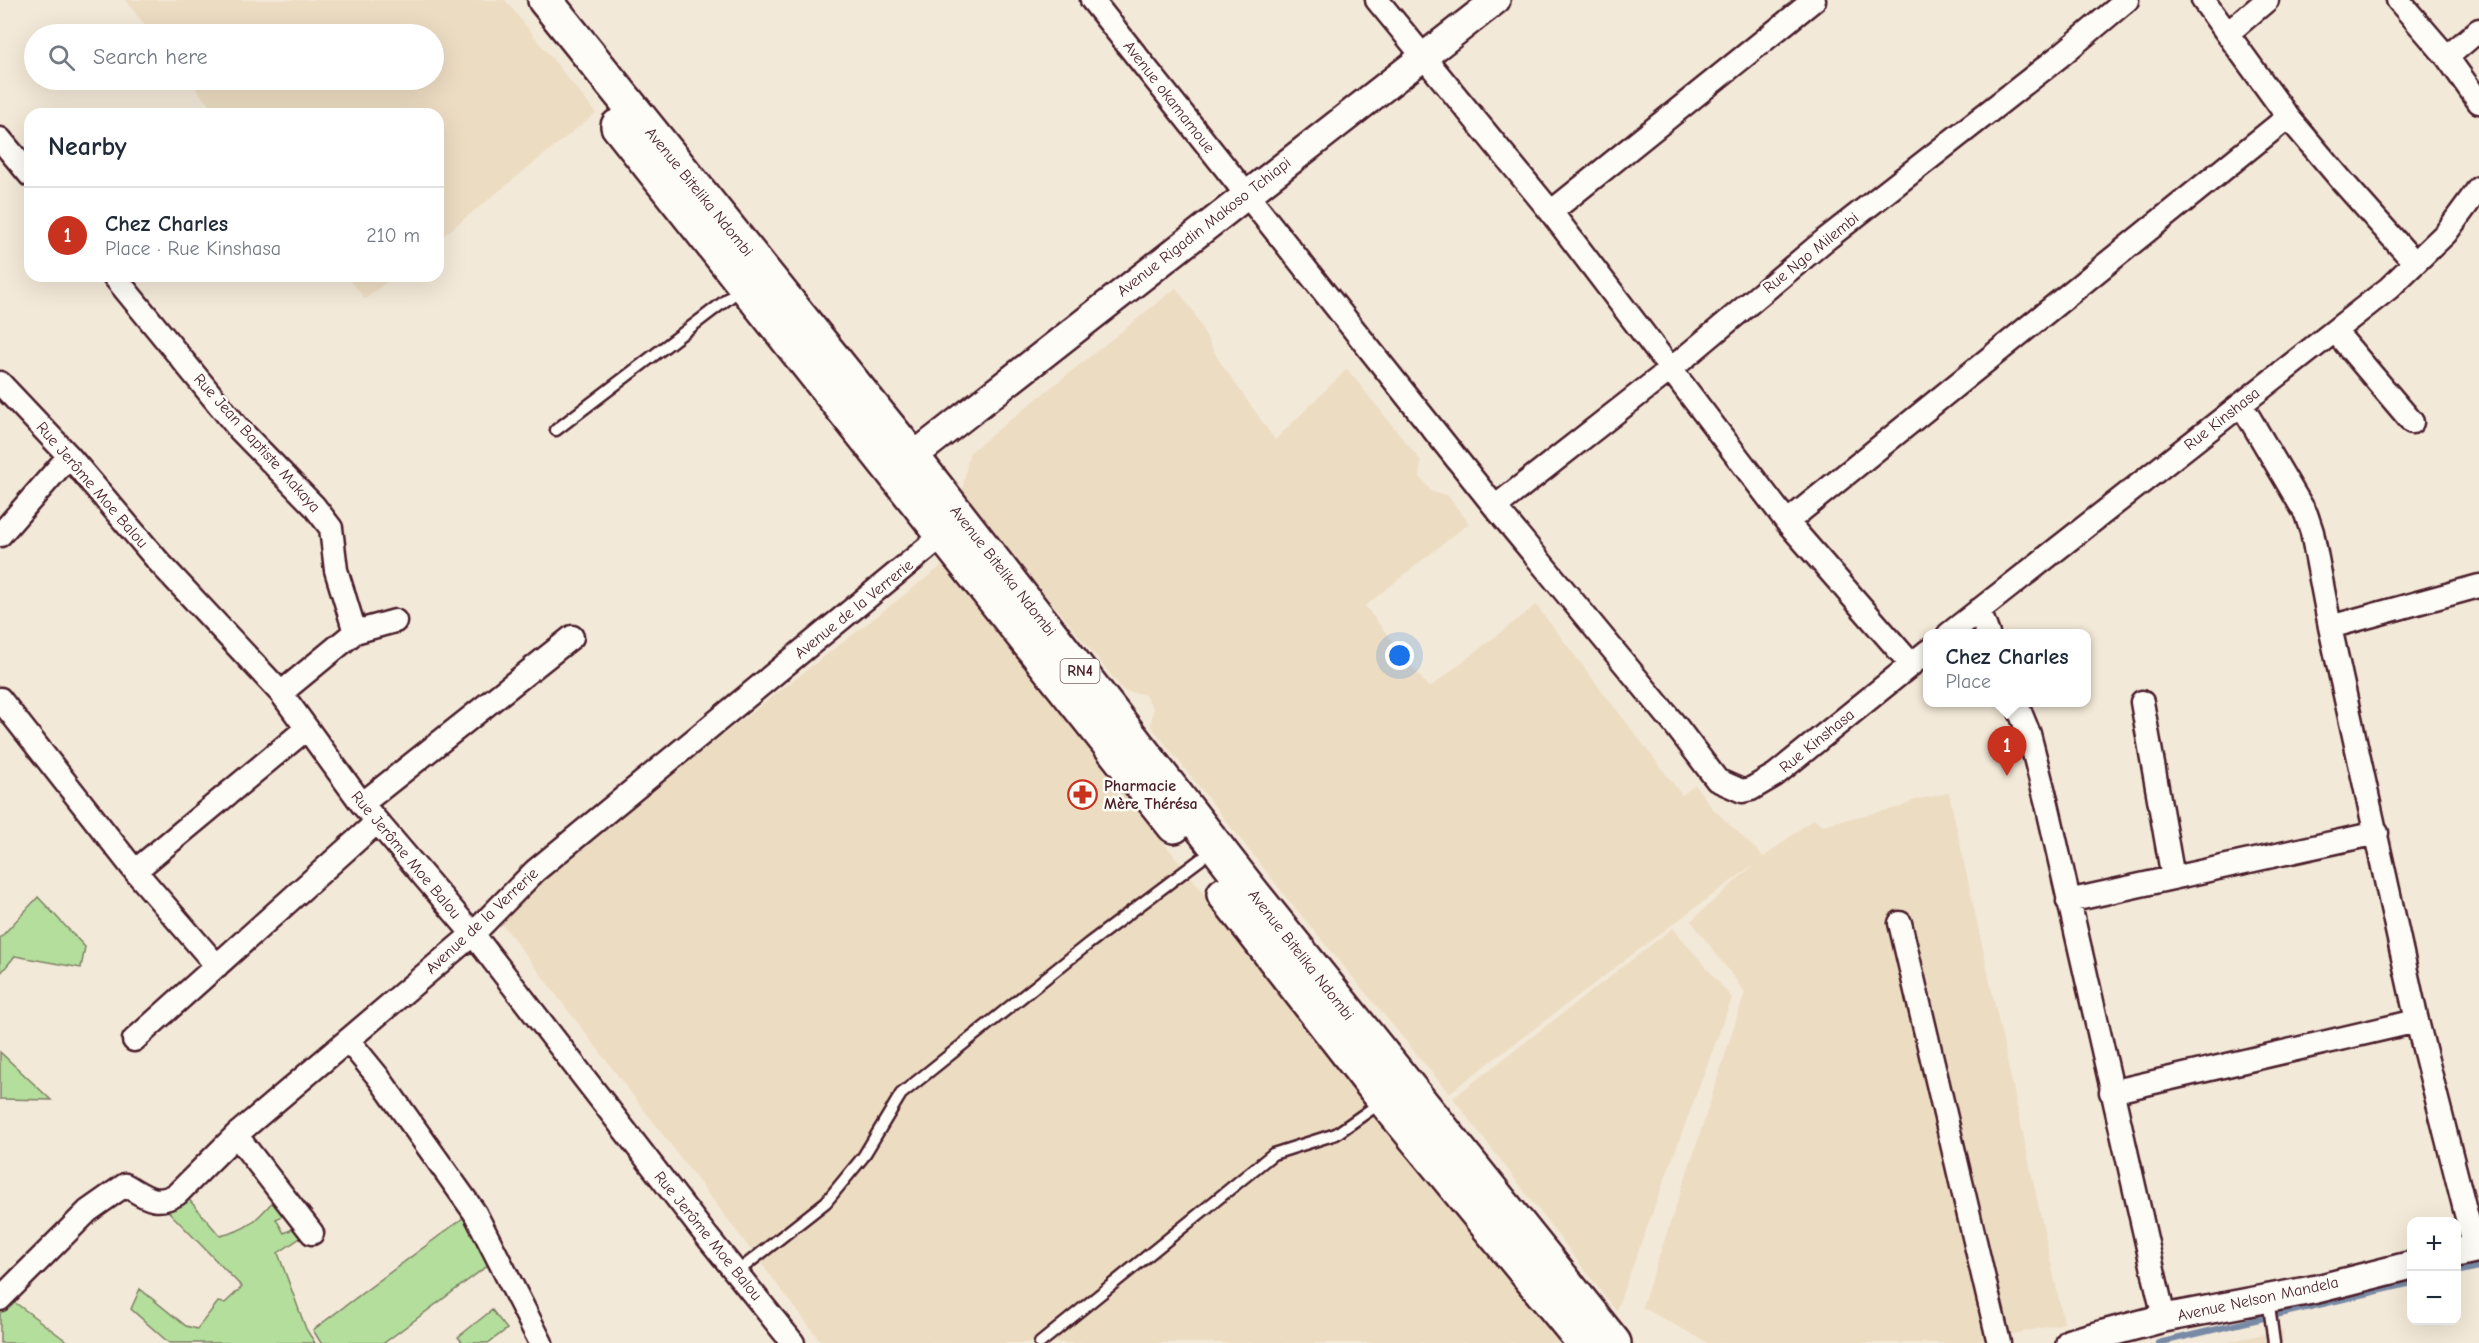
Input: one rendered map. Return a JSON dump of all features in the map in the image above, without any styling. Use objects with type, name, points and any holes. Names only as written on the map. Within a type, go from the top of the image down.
[{"type":"highway","name":"Avenue Bitelika Ndombi","points":[[519,0],[745,286],[903,464],[944,535],[1201,859],[1230,901],[1614,1343]]},
{"type":"highway","name":"Avenue Bitelika Ndombi","points":[[545,0],[903,464],[1247,886],[1394,1092],[1584,1343]]},
{"type":"street","name":"Avenue okamamoue","points":[[1092,0],[1495,507],[1676,726],[1702,762]]},
{"type":"street","points":[[1377,0],[1551,212],[1787,522],[1919,658]]},
{"type":"street","name":"Avenue Rigadin Makoso Tchiapi","points":[[903,464],[1496,0]]},
{"type":"street","points":[[1551,212],[1814,0]]},
{"type":"street","name":"Rue Ngo Milembi","points":[[1495,507],[1671,369],[1826,240],[2060,56],[2127,0]]},
{"type":"street","points":[[2202,0],[2288,117],[2415,263]]},
{"type":"street","points":[[2228,33],[2267,0]]},
{"type":"street","points":[[2398,0],[2446,57],[2479,102]]},
{"type":"street","points":[[2446,57],[2479,30]]},
{"type":"street","points":[[1787,522],[2288,117]]},
{"type":"street","points":[[0,140],[24,167]]},
{"type":"street","name":"Rue Kinshasa","points":[[1954,629],[2389,288],[2446,233],[2476,200]]},
{"type":"street","name":"Rue Jean Baptiste Makaya","points":[[119,282],[239,429],[314,506],[331,528],[336,570],[356,632]]},
{"type":"street","points":[[2335,331],[2412,422]]},
{"type":"street","name":"Rue Jerôme Moe Balou","points":[[0,383],[69,456],[158,561],[281,693],[362,804],[473,934],[700,1229],[793,1343]]},
{"type":"street","points":[[2241,404],[2306,514],[2312,532],[2330,627],[2470,1250]]},
{"type":"street","points":[[0,536],[69,456]]},
{"type":"street","name":"Avenue de la Verrerie","points":[[0,1299],[88,1211],[125,1185],[152,1200],[165,1201],[177,1194],[236,1135],[473,934],[535,871],[944,535]]},
{"type":"street","points":[[2330,627],[2479,586]]},
{"type":"street","points":[[1978,610],[1986,629]]},
{"type":"street","points":[[281,693],[356,632],[395,621]]},
{"type":"street","points":[[362,804],[572,637]]},
{"type":"street","name":"Rue Kinshasa","points":[[1702,762],[1717,780],[1742,791],[1751,789],[1775,775],[1919,658]]},
{"type":"street","points":[[0,699],[135,871],[216,966]]},
{"type":"street","points":[[2142,702],[2173,878]]},
{"type":"street","points":[[2018,707],[2029,734],[2045,794],[2164,1318]]},
{"type":"street","points":[[135,871],[306,729]]},
{"type":"street","points":[[134,1040],[377,822]]},
{"type":"street","points":[[2068,901],[2377,833]]},
{"type":"street","points":[[1900,923],[1999,1343]]},
{"type":"street","points":[[2111,1092],[2417,1021]]},
{"type":"street","points":[[348,1040],[379,1078],[475,1213],[541,1343]]},
{"type":"street","points":[[236,1135],[312,1233]]},
{"type":"street","name":"Avenue Nelson Mandela","points":[[2070,1343],[2164,1318],[2268,1298],[2407,1266]]},
{"type":"lane","points":[[556,430],[745,286]]},
{"type":"lane","points":[[737,1272],[826,1202],[863,1157],[901,1094],[1088,944],[1201,859]]},
{"type":"lane","points":[[1040,1343],[1273,1154],[1336,1134],[1394,1092]]},
{"type":"lane","points":[[2268,1298],[2274,1343]]},
{"type":"shaded area","points":[[125,0],[505,0],[596,113],[444,235],[444,108],[211,108],[197,90],[444,90],[444,24],[144,24]]},
{"type":"shaded area","points":[[352,282],[386,282],[365,299]]},
{"type":"shaded area","points":[[1176,288],[1193,311],[1218,359],[1275,440],[1347,369],[1421,461],[1420,477],[1432,492],[1447,495],[1469,523],[1365,606],[1429,688],[1536,605],[1682,795],[1695,785],[1712,808],[1764,857],[1813,819],[1822,825],[1901,807],[1914,800],[1949,793],[2064,1323],[1971,1343],[1708,1343],[1642,1307],[1745,992],[1691,921],[1756,863],[1449,1093],[1291,903],[1151,726],[1153,708],[1144,694],[1124,691],[962,493],[969,453]]},
{"type":"shaded area","points":[[943,565],[1562,1343],[822,1343],[493,912]]},
{"type":"shaded area","points":[[1673,928],[1732,998],[1616,1311],[1453,1098]]},
{"type":"shaded area","points":[[2283,1330],[2283,1343],[2222,1343],[2270,1333]]},
{"type":"green space","points":[[38,897],[85,947],[81,968],[15,956],[0,974],[0,938]]},
{"type":"green space","points":[[0,1052],[51,1100],[0,1099]]},
{"type":"green space","points":[[186,1196],[220,1236],[230,1234],[252,1223],[276,1198],[288,1213],[276,1219],[284,1233],[299,1226],[306,1234],[278,1253],[306,1329],[315,1343],[169,1343],[131,1309],[140,1289],[186,1326],[197,1329],[218,1302],[225,1303],[242,1287],[166,1209]]},
{"type":"green space","points":[[467,1215],[495,1260],[384,1343],[321,1343],[313,1330]]},
{"type":"green space","points":[[13,1301],[69,1343],[0,1343],[0,1308]]},
{"type":"green space","points":[[492,1310],[507,1329],[488,1343],[463,1343],[458,1337]]},
{"type":"waterway","points":[[2461,1271],[2479,1267]]},
{"type":"waterway","points":[[2158,1343],[2407,1284]]},
{"type":"place","name":"Chez Charles","points":[[2007,776]]},
{"type":"place","name":"Pharmacie Mère Thérésa","points":[[1083,795]]}]
